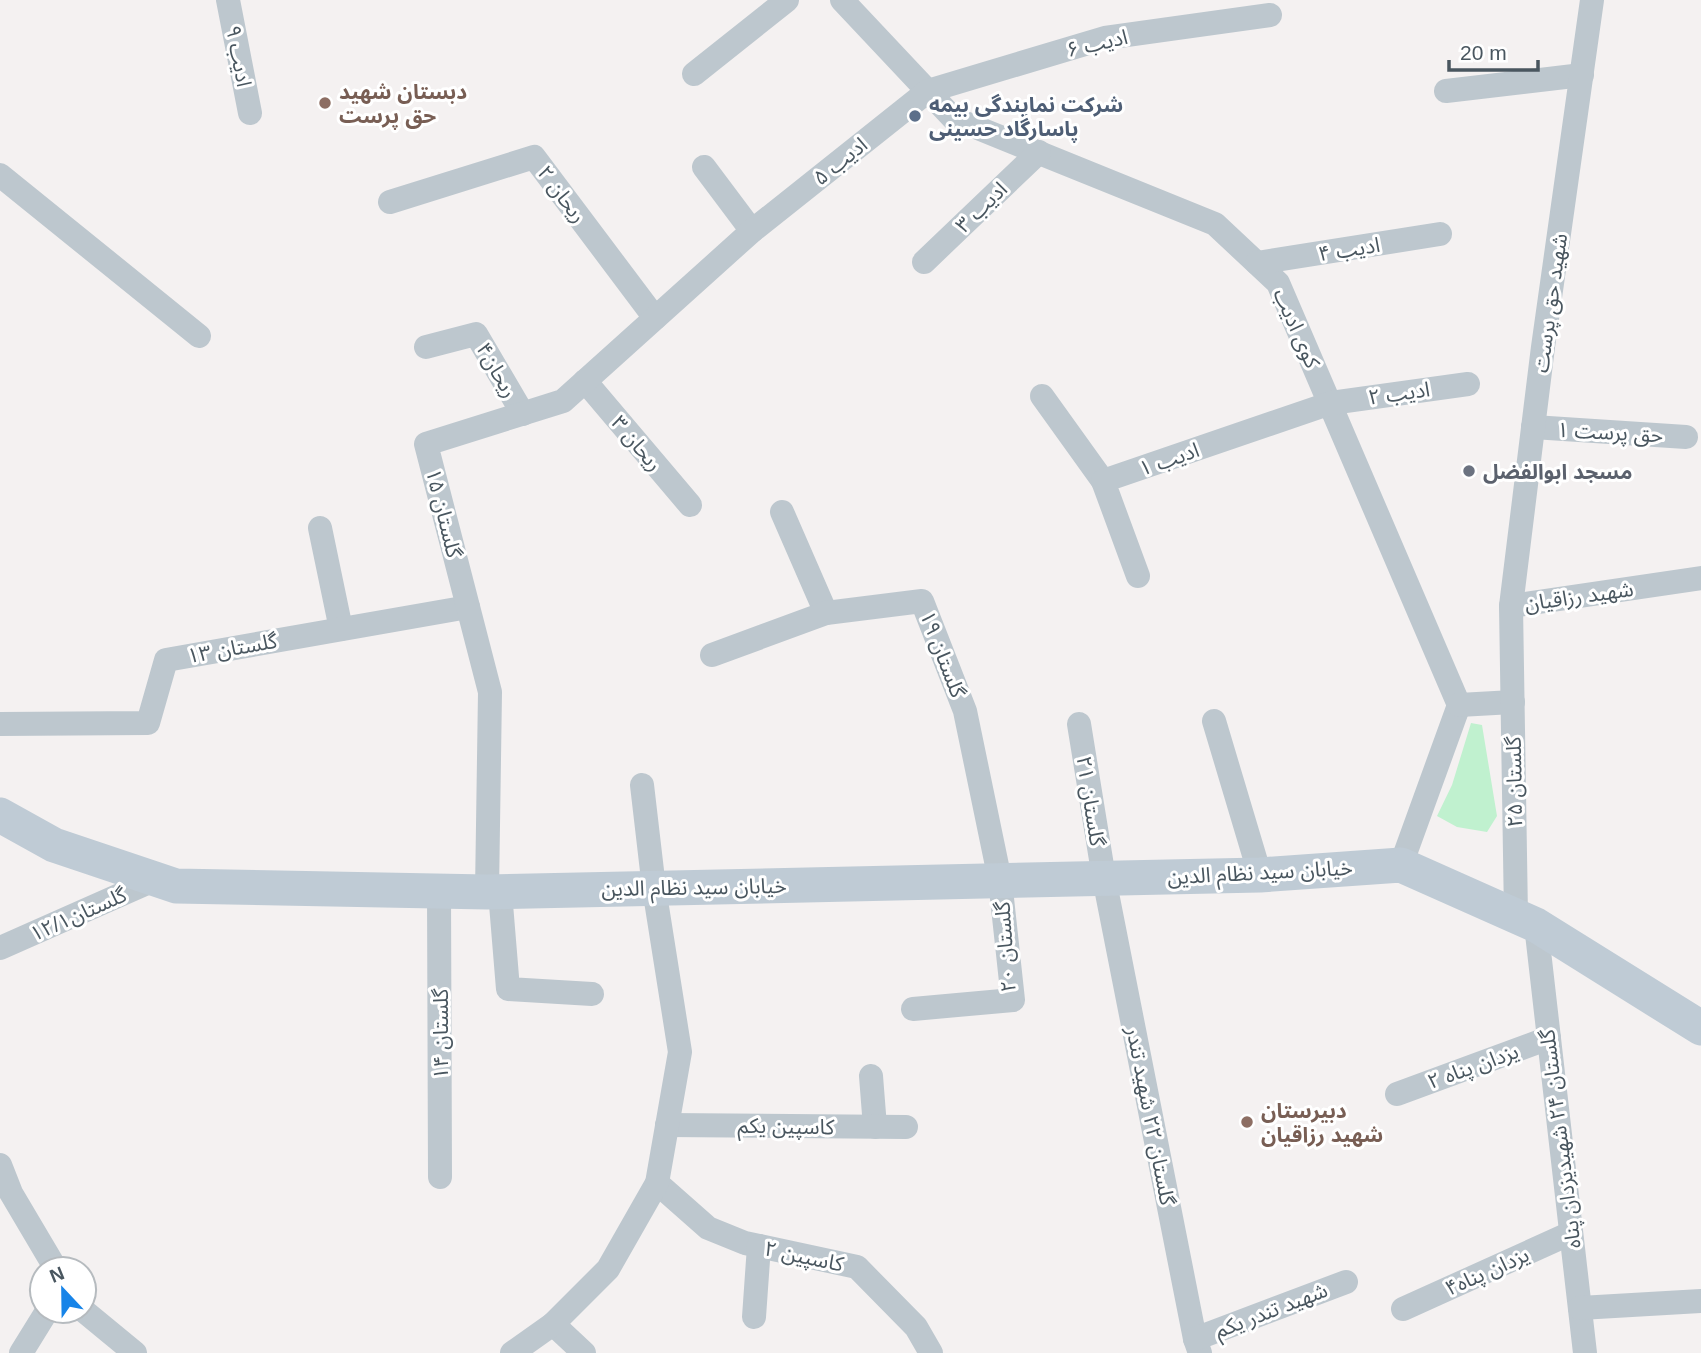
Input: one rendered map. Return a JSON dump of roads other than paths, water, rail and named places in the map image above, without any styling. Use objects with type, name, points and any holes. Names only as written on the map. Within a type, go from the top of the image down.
[{"type":"main road","name":"خیابان سید نظام الدین","points":[[0,815],[54,845],[176,886],[494,892],[1260,875],[1401,865]]},
{"type":"main road","points":[[1401,865],[1526,920],[1701,1028]]},
{"type":"street","name":"ادیب ۹","points":[[228,0],[250,113]]},
{"type":"street","points":[[694,75],[787,0]]},
{"type":"street","name":"کوی ادیب","points":[[842,0],[953,118],[1215,224],[1278,283],[1459,705]]},
{"type":"street","name":"شهید حق پرست","points":[[1511,606],[1592,0]]},
{"type":"street","name":"ادیب ۶","points":[[928,91],[1105,38],[1270,15]]},
{"type":"street","points":[[1446,91],[1582,75]]},
{"type":"street","name":"ادیب ۵","points":[[752,231],[928,91]]},
{"type":"street","name":"ادیب ۳","points":[[924,262],[1039,152]]},
{"type":"street","name":"ریحان ۲","points":[[390,202],[534,157],[655,318]]},
{"type":"street","points":[[704,167],[752,231]]},
{"type":"street","points":[[0,175],[199,336]]},
{"type":"street","name":"گلستان ۱۵","points":[[592,994],[508,989],[494,892],[490,692],[426,444],[563,401],[752,231]]},
{"type":"street","name":"ادیب ۴","points":[[1257,263],[1440,234]]},
{"type":"street","name":"ریحان۴","points":[[426,347],[476,334],[523,414]]},
{"type":"street","name":"ریحان ۳","points":[[585,381],[690,505]]},
{"type":"street","name":"ادیب ۲","points":[[1331,403],[1468,384]]},
{"type":"street","points":[[1042,396],[1103,481],[1138,576]]},
{"type":"street","name":"ادیب ۱","points":[[1103,481],[1331,403]]},
{"type":"street","name":"حق پرست ۱","points":[[1533,428],[1686,437]]},
{"type":"street","points":[[782,512],[826,613]]},
{"type":"street","points":[[320,528],[341,629]]},
{"type":"street","name":"شهید رزاقیان","points":[[1513,702],[1511,606],[1701,578]]},
{"type":"street","name":"گلستان ۱۹","points":[[712,655],[826,613],[922,601],[965,712],[1000,880]]},
{"type":"street","name":"گلستان ۱۳","points":[[0,724],[148,723],[166,660],[468,607]]},
{"type":"street","points":[[1401,865],[1459,705],[1513,702]]},
{"type":"street","name":"گلستان ۲۵","points":[[1513,702],[1526,920]]},
{"type":"street","points":[[1214,721],[1260,875]]},
{"type":"street","name":"گلستان ۲۱","points":[[1079,724],[1104,878]]},
{"type":"street","points":[[512,1353],[553,1324],[608,1269],[657,1183],[680,1052],[654,888],[642,785]]},
{"type":"street","name":"گلستان ۲۲ شهید تندر","points":[[1104,878],[1198,1346]]},
{"type":"street","name":"گلستان۱۲/۱","points":[[0,948],[156,879]]},
{"type":"street","name":"گلستان ۲۰","points":[[913,1009],[1013,1000],[1000,880]]},
{"type":"street","name":"گلستان ۱۴","points":[[439,891],[440,1177]]},
{"type":"street","name":"گلستان ۲۴ شهیدیزدان پناه","points":[[1526,920],[1549,1038],[1585,1353]]},
{"type":"street","name":"یزدان پناه ۲","points":[[1397,1094],[1549,1038]]},
{"type":"street","points":[[872,1076],[875,1127]]},
{"type":"street","name":"کاسپین یکم","points":[[667,1125],[906,1127]]},
{"type":"street","points":[[0,1165],[11,1193],[48,1255]]},
{"type":"street","name":"کاسپین ۲","points":[[657,1183],[708,1228],[746,1243],[857,1267],[916,1327],[931,1353]]},
{"type":"street","name":"یزدان پناه۴","points":[[1403,1309],[1571,1233]]},
{"type":"street","points":[[754,1317],[759,1246]]},
{"type":"street","name":"شهید تندر یکم","points":[[1198,1346],[1346,1282]]},
{"type":"street","points":[[1580,1308],[1701,1301]]},
{"type":"street","points":[[98,1323],[135,1353]]},
{"type":"street","points":[[553,1324],[584,1353]]},
{"type":"street","points":[[21,1353],[38,1325]]},
{"type":"place","name":"دبستان شهید حق پرست","points":[[325,103]]},
{"type":"place","name":"شرکت نمایندگی بیمه پاسارگاد حسینی","points":[[915,116]]},
{"type":"place","name":"مسجد ابوالفضل","points":[[1469,471]]},
{"type":"place","name":"دبیرستان شهید رزاقیان","points":[[1247,1122]]}]
